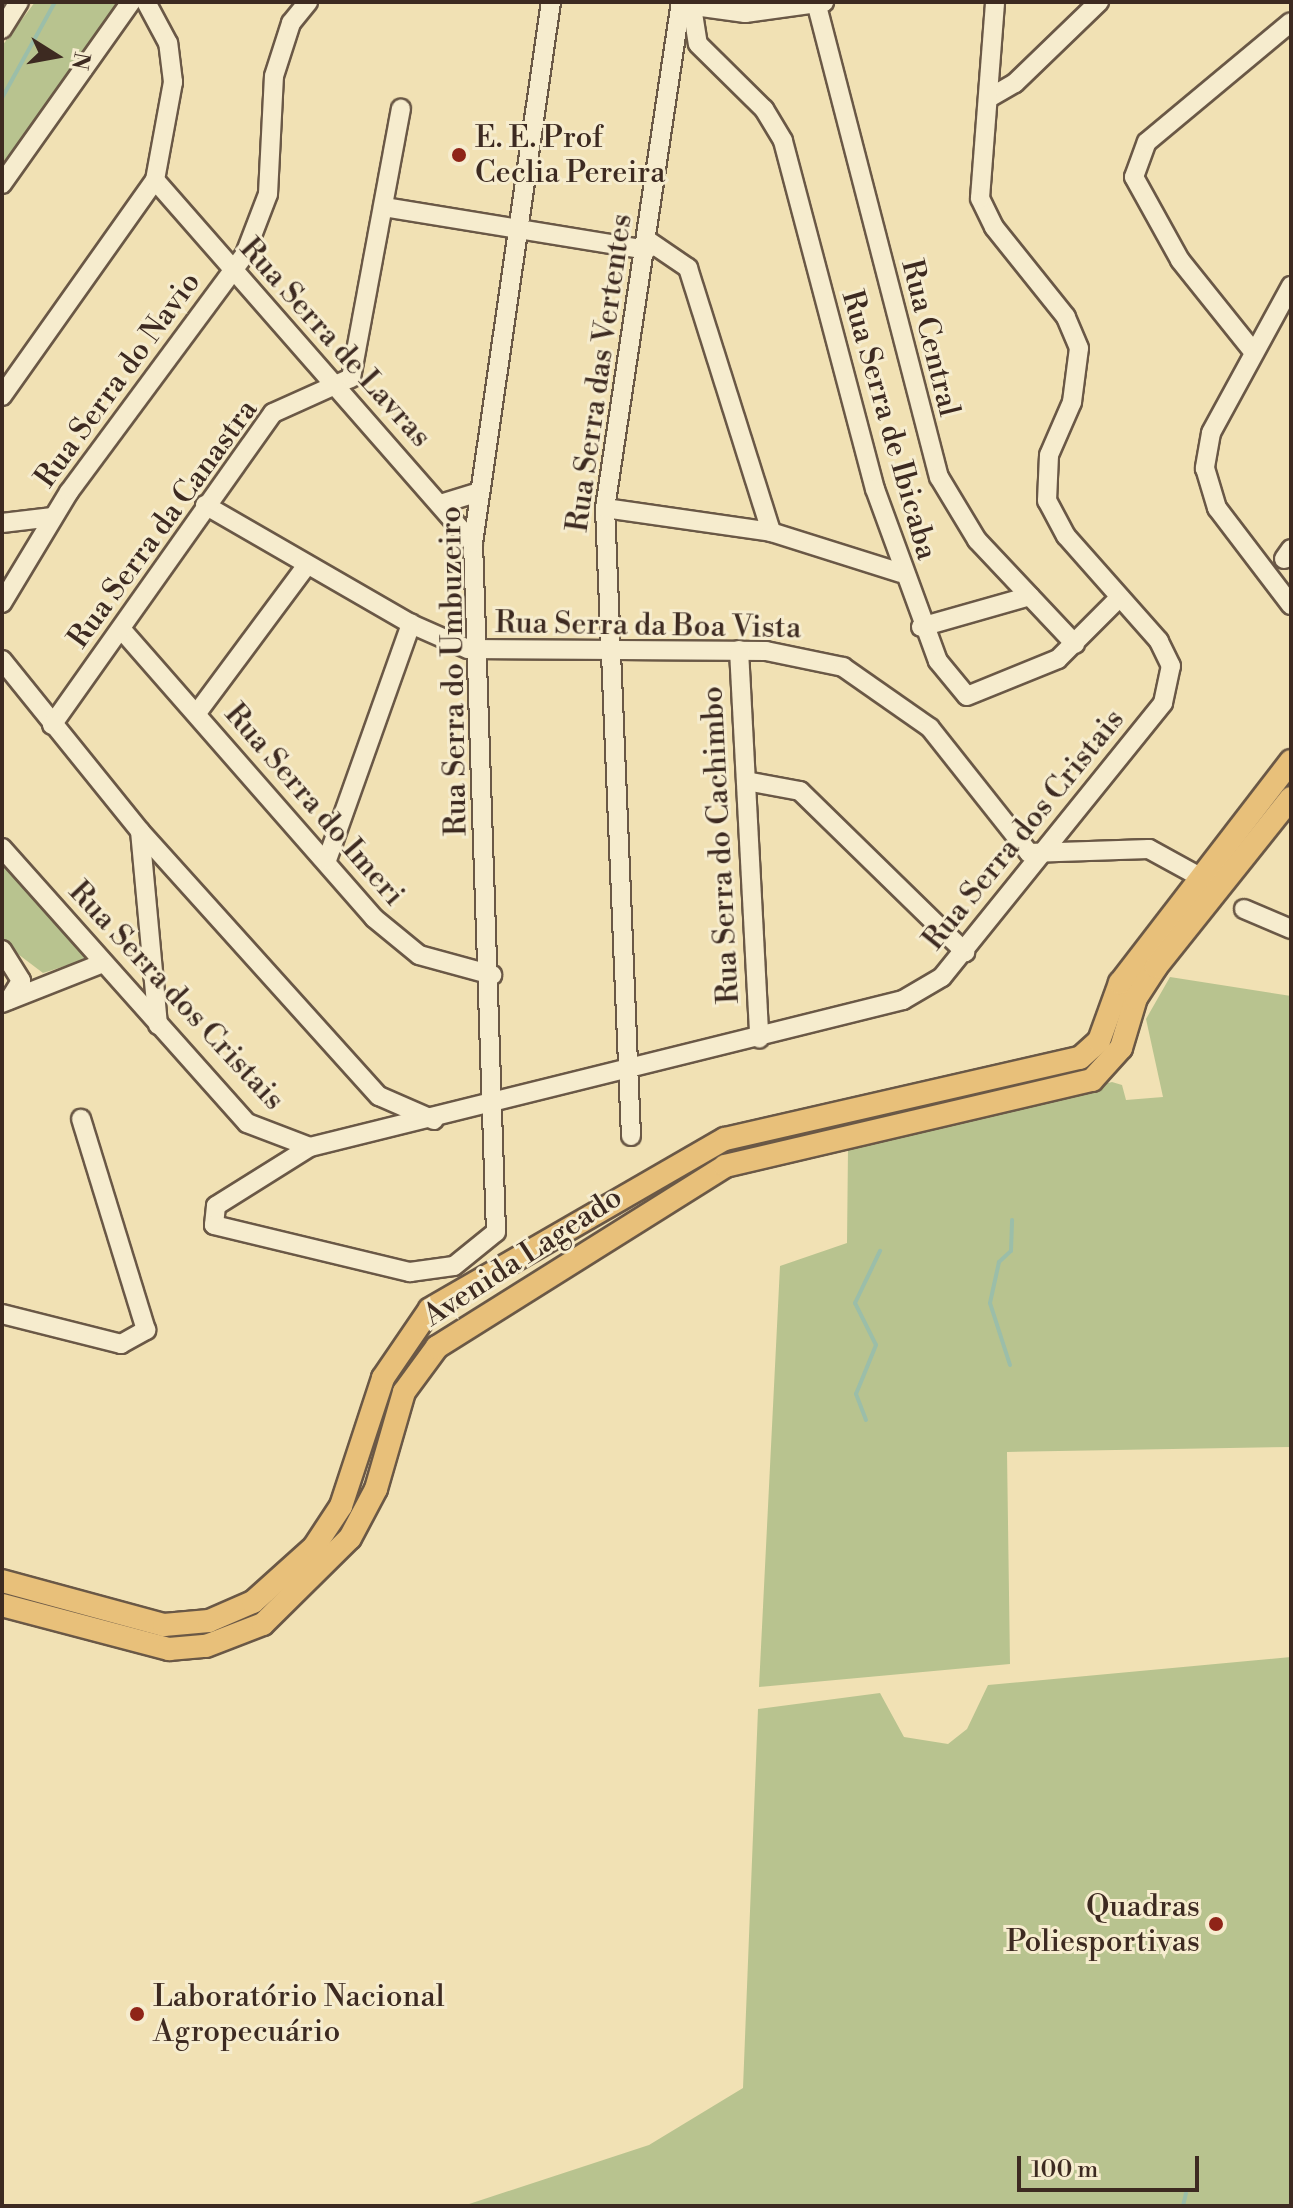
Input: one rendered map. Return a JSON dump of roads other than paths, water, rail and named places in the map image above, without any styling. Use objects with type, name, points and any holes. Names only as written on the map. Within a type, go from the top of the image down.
[{"type":"main road","points":[[1149,960],[1121,1048],[1092,1080],[1080,1058],[1099,1041],[1113,996],[1149,960],[1211,882],[1291,761]]},
{"type":"main road","points":[[1211,882],[1291,798]]},
{"type":"main road","name":"Avenida Lageado","points":[[2,1581],[146,1623],[195,1624],[231,1614],[314,1547],[354,1479],[396,1350],[447,1297],[521,1262],[652,1177],[725,1139],[1080,1058]]},
{"type":"main road","name":"Avenida Lageado","points":[[2,1605],[153,1648],[206,1646],[243,1633],[280,1612],[350,1538],[376,1489],[404,1392],[437,1347],[725,1166],[1092,1080]]},
{"type":"street","points":[[2,29],[19,2]]},
{"type":"street","points":[[2,184],[131,2]]},
{"type":"street","points":[[2,396],[155,180],[173,82],[168,43],[146,2]]},
{"type":"street","name":"Rua Serra do Navio","points":[[2,603],[53,517],[233,271],[268,194],[274,76],[291,23],[308,2]]},
{"type":"street","name":"Rua Serra do Umbuzeiro","points":[[310,1147],[216,1206],[214,1225],[384,1269],[437,1271],[475,1256],[496,1232],[492,975],[473,650],[473,543],[477,493],[514,232],[551,2]]},
{"type":"street","name":"Rua Serra dos Cristais","points":[[2,848],[247,1123],[310,1147],[392,1132],[903,1000],[965,952],[1043,858],[1163,703],[1170,683],[1159,641],[1066,536],[1047,501],[1049,455],[1072,402],[1079,348],[1066,317],[980,198],[995,2]]},
{"type":"street","points":[[989,98],[1015,83],[1099,2]]},
{"type":"street","points":[[681,4],[745,13],[819,3]]},
{"type":"street","name":"Rua Central","points":[[819,3],[939,477],[977,540],[1075,644]]},
{"type":"street","name":"Rua Serra das Vertentes","points":[[631,1136],[606,649],[605,508],[681,4]]},
{"type":"street","name":"Rua Serra de Ibicaba","points":[[681,4],[698,44],[764,109],[783,141],[901,573],[921,627],[967,696],[1034,672],[1075,644],[1119,598]]},
{"type":"street","points":[[1252,350],[1180,260],[1134,177],[1147,142],[1291,22]]},
{"type":"street","points":[[341,387],[359,359],[401,109]]},
{"type":"street","name":"Rua Serra de Lavras","points":[[155,180],[233,271],[341,387],[473,543]]},
{"type":"street","points":[[384,207],[514,232],[646,245],[688,268],[771,532]]},
{"type":"street","points":[[1291,286],[1252,350],[1211,433],[1208,487],[1291,605]]},
{"type":"street","name":"Rua Serra da Canastra","points":[[52,725],[273,413],[341,387]]},
{"type":"street","points":[[440,504],[477,493]]},
{"type":"street","name":"Rua Serra da Boa Vista","points":[[205,505],[411,624],[473,650],[739,650],[822,659],[885,691],[930,728],[1024,849],[1043,858]]},
{"type":"street","points":[[605,508],[771,532],[901,573]]},
{"type":"street","points":[[2,523],[53,517]]},
{"type":"street","points":[[197,713],[307,565]]},
{"type":"street","points":[[921,627],[1030,596]]},
{"type":"street","points":[[327,860],[411,624]]},
{"type":"street","name":"Rua Serra do Imeri","points":[[122,630],[327,860],[374,918],[419,955],[492,975]]},
{"type":"street","name":"Rua Serra do Cachimbo","points":[[739,650],[759,1038]]},
{"type":"street","points":[[2,660],[140,831],[379,1096],[392,1132]]},
{"type":"street","points":[[746,781],[800,791],[965,952]]},
{"type":"street","points":[[140,831],[158,1025]]},
{"type":"street","points":[[1043,858],[1149,849],[1211,882]]},
{"type":"street","points":[[1244,909],[1291,929]]},
{"type":"street","points":[[2,950],[21,981],[5,1001]]},
{"type":"street","points":[[5,1001],[103,963]]},
{"type":"street","points":[[379,1096],[434,1120]]},
{"type":"street","points":[[2,1314],[121,1344],[146,1330],[81,1119]]},
{"type":"waterway","points":[[2,98],[55,2]]},
{"type":"waterway","points":[[1010,1365],[990,1303],[999,1262],[1011,1251],[1012,1220]]},
{"type":"waterway","points":[[866,1420],[856,1394],[876,1345],[855,1303],[880,1251]]},
{"type":"waterway","points":[[1183,2206],[1186,2193]]},
{"type":"place","name":"E. E. Prof Ceclia Pereira","points":[[459,155]]},
{"type":"place","name":"Quadras Poliesportivas","points":[[1216,1924]]},
{"type":"place","name":"Laboratório Nacional Agropecuário","points":[[137,2014]]}]
